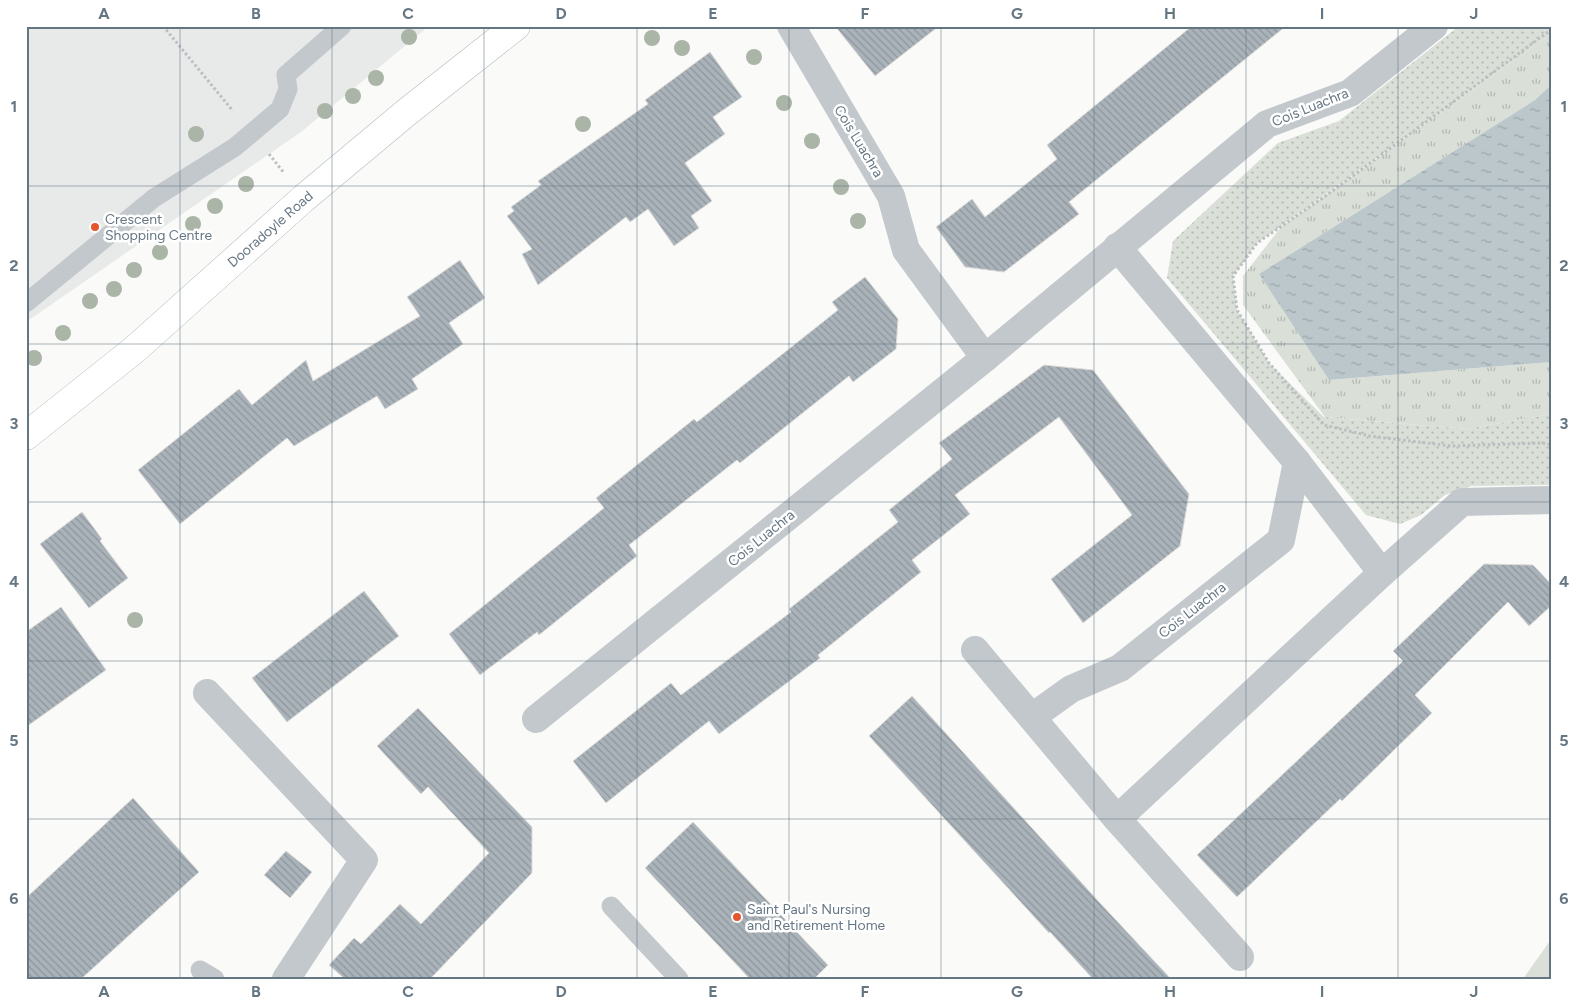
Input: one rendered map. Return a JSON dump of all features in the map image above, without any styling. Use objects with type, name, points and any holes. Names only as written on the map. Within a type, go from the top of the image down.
[{"type":"main road","name":"Dooradoyle Road","points":[[26,436],[134,350],[304,198],[407,112],[516,26]]},
{"type":"street","name":"Cois Luachra","points":[[791,26],[891,196],[906,250],[985,358]]},
{"type":"street","name":"Cois Luachra","points":[[536,719],[985,358],[1267,124],[1350,93],[1434,26]]},
{"type":"street","points":[[1117,247],[1297,462],[1382,573]]},
{"type":"street","name":"Cois Luachra","points":[[1032,717],[1071,689],[1120,668],[1281,540],[1297,462]]},
{"type":"street","points":[[1117,819],[1382,573],[1462,502],[1552,500]]},
{"type":"street","points":[[975,650],[1117,819],[1240,957]]},
{"type":"street","points":[[207,693],[364,860],[286,979]]},
{"type":"lane","points":[[26,302],[154,198],[235,147],[280,109],[288,89],[286,75],[342,26]]},
{"type":"lane","points":[[611,906],[679,979]]},
{"type":"path","points":[[1552,29],[1327,195],[1257,243],[1233,276],[1236,310],[1269,363],[1324,425],[1370,436],[1451,446],[1542,443],[1552,445]]},
{"type":"shaded area","name":"Crescent Shopping Centre","points":[[26,26],[429,26],[301,132],[26,322]]},
{"type":"green space","points":[[1459,26],[1552,26],[1552,33],[1257,243],[1233,276],[1237,310],[1269,363],[1324,417],[1467,429],[1552,414],[1552,485],[1471,486],[1445,495],[1421,515],[1400,524],[1366,515],[1167,278],[1173,241],[1278,143],[1339,121]]},
{"type":"green space","points":[[1552,33],[1552,84],[1535,100],[1259,274],[1329,380],[1552,362],[1552,414],[1467,429],[1325,417],[1243,305],[1243,276],[1281,227]]},
{"type":"green space","points":[[1552,938],[1552,979],[1523,979]]},
{"type":"water","points":[[1552,84],[1552,362],[1329,380],[1259,274],[1535,100]]},
{"type":"building","points":[[835,26],[939,26],[875,76]]},
{"type":"building","points":[[1192,26],[1286,26],[1069,202],[1079,214],[1004,272],[965,267],[936,227],[972,199],[985,217],[1057,159],[1047,145]]},
{"type":"building","points":[[710,52],[742,97],[713,117],[725,134],[685,163],[712,201],[691,216],[699,228],[674,246],[648,209],[630,222],[626,217],[538,285],[522,254],[532,249],[507,216],[514,211],[511,207],[541,185],[538,181],[648,104],[645,100]]},
{"type":"building","points":[[460,260],[485,298],[449,323],[463,344],[412,379],[418,389],[385,409],[377,396],[294,446],[287,438],[180,524],[138,470],[239,389],[252,405],[306,360],[313,381],[420,316],[407,297]]},
{"type":"building","points":[[865,277],[898,319],[896,349],[853,382],[849,376],[740,463],[737,460],[629,545],[637,556],[539,635],[537,632],[480,675],[449,634],[604,508],[596,498],[694,419],[697,422],[838,310],[832,302]]},
{"type":"building","points":[[1044,365],[1093,370],[1189,494],[1180,546],[1083,623],[1051,579],[1132,515],[1059,417],[955,495],[970,514],[912,560],[921,572],[818,655],[820,658],[719,734],[709,721],[606,803],[573,761],[671,683],[681,695],[791,612],[789,609],[898,522],[889,510],[952,459],[939,443]]},
{"type":"building","points":[[82,512],[102,539],[100,541],[128,578],[89,608],[40,544]]},
{"type":"building","points":[[1484,564],[1533,565],[1552,585],[1552,605],[1529,626],[1508,602],[1415,695],[1432,713],[1342,801],[1340,799],[1237,897],[1197,855],[1403,661],[1393,651]]},
{"type":"building","points":[[364,591],[399,636],[287,722],[252,678]]},
{"type":"building","points":[[61,607],[106,670],[26,727],[26,632]]},
{"type":"building","points":[[912,696],[1171,979],[1093,979],[1049,933],[869,736]]},
{"type":"building","points":[[418,708],[532,827],[532,873],[430,979],[345,979],[329,965],[354,938],[361,944],[400,904],[421,924],[489,853],[428,787],[421,794],[377,746]]},
{"type":"building","points":[[133,798],[199,872],[81,979],[26,979],[26,898]]},
{"type":"building","name":"Saint Paul's Nursing and Retirement Home","points":[[693,822],[828,965],[814,979],[750,979],[645,868]]},
{"type":"building","points":[[286,851],[312,872],[290,898],[264,875]]},
{"type":"place","name":"Crescent Shopping Centre","points":[[95,227]]},
{"type":"place","name":"Saint Paul's Nursing and Retirement Home","points":[[737,917]]}]
